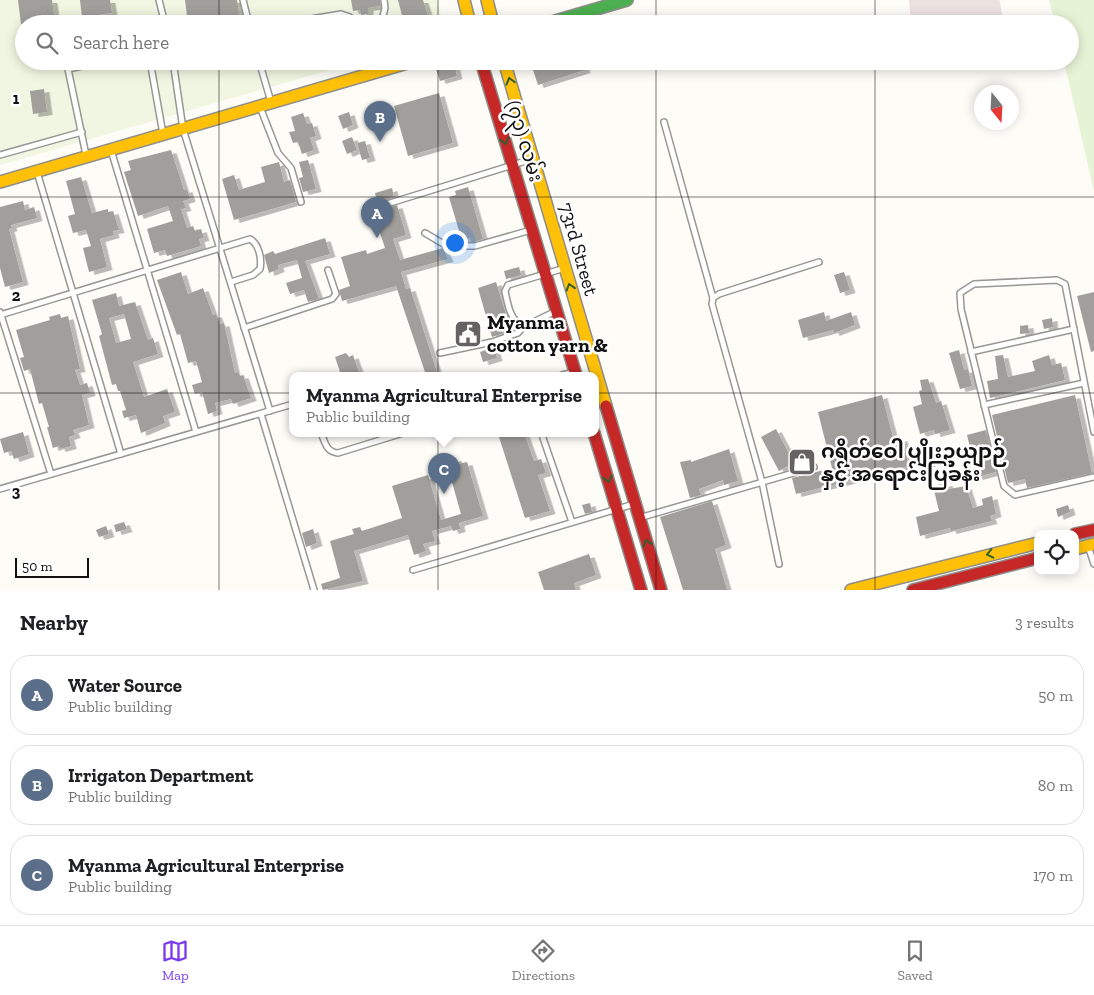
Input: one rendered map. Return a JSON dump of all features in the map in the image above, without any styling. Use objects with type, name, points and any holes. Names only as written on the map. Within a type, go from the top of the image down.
[{"type":"main road","points":[[464,0],[468,15]]},
{"type":"main road","points":[[487,0],[491,15]]},
{"type":"main road","points":[[576,15],[627,0]]},
{"type":"main road","points":[[0,182],[265,105],[367,70]]},
{"type":"main road","name":"(၇၃) လမ်း","points":[[484,70],[576,372]]},
{"type":"main road","name":"73rd Street","points":[[507,70],[596,372]]},
{"type":"main road","name":"73rd Street","points":[[599,383],[661,590]]},
{"type":"main road","points":[[595,437],[641,590]]},
{"type":"main road","points":[[1079,533],[1094,530]]},
{"type":"main road","points":[[851,590],[1034,544]]},
{"type":"main road","points":[[913,590],[1034,559]]},
{"type":"lane","points":[[159,0],[163,15]]},
{"type":"lane","points":[[244,0],[247,15]]},
{"type":"lane","points":[[383,15],[384,0]]},
{"type":"lane","points":[[68,70],[86,157]]},
{"type":"lane","points":[[152,70],[163,134]]},
{"type":"lane","points":[[174,70],[183,129],[270,411]]},
{"type":"lane","points":[[261,70],[265,105],[278,153],[291,168],[301,202]]},
{"type":"lane","points":[[664,122],[762,482],[780,564]]},
{"type":"lane","points":[[0,156],[82,132]]},
{"type":"lane","points":[[111,150],[196,432]]},
{"type":"lane","points":[[386,204],[532,159]]},
{"type":"lane","points":[[37,171],[75,293],[121,454]]},
{"type":"lane","points":[[425,233],[447,246],[475,246],[532,229]]},
{"type":"lane","points":[[51,474],[0,314],[220,250],[250,239],[255,242],[260,253],[262,262],[260,269],[253,275],[231,282]]},
{"type":"lane","points":[[713,298],[819,262]]},
{"type":"lane","points":[[523,328],[515,323],[509,310],[505,291],[508,285],[565,268]]},
{"type":"lane","points":[[244,328],[332,299],[336,294],[328,270]]},
{"type":"lane","points":[[1094,432],[1065,284],[1057,280],[974,284],[960,293],[961,309],[1004,486],[1015,495],[1094,477]]},
{"type":"lane","points":[[440,353],[492,342],[518,333],[523,328],[556,311]]},
{"type":"lane","points":[[971,352],[1074,329]]},
{"type":"lane","points":[[984,405],[1084,383]]},
{"type":"lane","points":[[0,489],[289,405]]},
{"type":"lane","points":[[261,414],[314,590]]},
{"type":"lane","points":[[323,437],[327,448],[332,453],[338,453],[390,437]]},
{"type":"lane","points":[[543,438],[572,522]]},
{"type":"lane","points":[[639,518],[814,467]]},
{"type":"lane","points":[[414,570],[635,504]]},
{"type":"lane","points":[[1091,545],[1094,564]]},
{"type":"green space","points":[[0,0],[437,0],[441,15],[15,15],[15,70],[330,70],[0,165]]},
{"type":"green space","points":[[1049,0],[1094,0],[1094,191],[1066,70],[1079,70],[1079,15],[1053,15]]},
{"type":"building","points":[[18,0],[52,0],[54,15],[20,15]]},
{"type":"building","points":[[80,0],[110,0],[112,13],[82,15]]},
{"type":"building","points":[[185,0],[237,0],[239,15],[187,15]]},
{"type":"building","points":[[351,0],[380,0],[380,6],[368,8],[368,14],[361,15],[360,10],[353,11]]},
{"type":"building","points":[[398,0],[423,0],[428,15],[402,15]]},
{"type":"building","points":[[436,70],[456,70],[457,76],[440,81]]},
{"type":"building","points":[[533,70],[585,70],[538,85]]},
{"type":"building","points":[[44,89],[47,112],[33,114],[30,91]]},
{"type":"building","points":[[439,93],[453,143],[408,156],[394,106]]},
{"type":"building","points":[[349,112],[353,125],[343,129],[338,116]]},
{"type":"building","points":[[303,113],[307,124],[312,123],[316,136],[310,138],[314,150],[302,154],[298,142],[293,143],[289,132],[295,131],[291,117]]},
{"type":"building","points":[[352,137],[357,150],[347,154],[342,141]]},
{"type":"building","points":[[365,141],[370,158],[362,160],[357,143]]},
{"type":"building","points":[[171,150],[184,190],[187,189],[190,199],[183,201],[186,208],[181,209],[187,228],[193,226],[195,231],[201,229],[204,238],[199,239],[201,246],[167,256],[165,250],[154,253],[147,229],[173,221],[168,206],[138,216],[124,172],[131,170],[128,161]]},
{"type":"building","points":[[308,160],[316,189],[303,192],[299,178],[303,177],[299,162]]},
{"type":"building","points":[[279,162],[284,182],[290,180],[296,202],[234,220],[222,179],[234,175],[239,190],[265,182],[261,167]]},
{"type":"building","points":[[81,177],[92,213],[108,209],[108,212],[113,211],[119,230],[113,231],[114,235],[100,239],[107,267],[89,272],[83,248],[91,246],[86,230],[73,233],[68,216],[75,214],[66,181]]},
{"type":"building","points":[[468,187],[483,239],[474,242],[471,242],[470,238],[462,241],[449,197],[456,195],[455,191]]},
{"type":"building","points":[[392,188],[394,197],[384,201],[383,205],[387,208],[397,205],[406,235],[393,239],[400,260],[443,248],[448,259],[401,272],[406,289],[410,288],[437,372],[425,372],[396,286],[342,301],[339,290],[350,286],[341,257],[366,250],[367,254],[385,248],[376,221],[368,223],[366,215],[379,211],[375,193]]},
{"type":"building","points":[[23,201],[25,210],[34,207],[37,218],[11,225],[12,228],[9,229],[23,282],[5,287],[0,268],[0,207]]},
{"type":"building","points":[[325,238],[330,254],[305,261],[319,299],[308,302],[304,290],[290,294],[286,283],[302,278],[297,260],[278,265],[279,269],[269,273],[264,255],[273,251],[275,254]]},
{"type":"building","points":[[519,267],[521,275],[506,279],[504,271]]},
{"type":"building","points":[[181,272],[188,294],[203,288],[213,315],[216,314],[220,324],[224,323],[235,373],[238,372],[240,376],[243,375],[251,398],[233,404],[231,399],[215,403],[217,411],[208,414],[202,392],[195,394],[192,385],[202,382],[196,361],[188,363],[180,334],[177,335],[157,280]]},
{"type":"building","points":[[844,272],[850,290],[840,293],[834,275]]},
{"type":"building","points":[[496,282],[511,331],[492,337],[478,288]]},
{"type":"building","points":[[1094,292],[1094,351],[1091,352],[1077,296]]},
{"type":"building","points":[[116,293],[119,306],[135,302],[148,340],[153,338],[158,354],[133,362],[144,397],[167,389],[175,412],[163,416],[165,423],[141,433],[136,415],[124,418],[122,411],[126,410],[120,391],[118,391],[116,384],[112,385],[99,336],[102,334],[92,300]],"holes":[[[124,314],[131,339],[116,343],[109,318]]]},
{"type":"building","points":[[824,312],[826,321],[851,312],[855,325],[834,333],[833,330],[803,338],[798,320]]},
{"type":"building","points":[[60,314],[61,318],[68,316],[80,369],[75,370],[80,385],[87,383],[90,393],[82,395],[89,425],[73,430],[75,435],[69,437],[71,446],[60,449],[59,446],[53,448],[47,427],[49,427],[42,403],[39,404],[30,369],[24,371],[20,358],[24,357],[16,330],[50,320],[49,317]]},
{"type":"building","points":[[1052,318],[1053,327],[1044,329],[1042,320]]},
{"type":"building","points":[[1028,325],[1029,333],[1020,334],[1020,326]]},
{"type":"building","points":[[494,347],[497,358],[483,362],[480,352]]},
{"type":"building","points":[[959,350],[964,370],[968,369],[972,386],[960,389],[949,353]]},
{"type":"building","points":[[346,353],[349,357],[353,355],[359,372],[340,372],[335,357]]},
{"type":"building","points":[[1003,355],[1008,377],[1035,371],[1032,361],[1049,355],[1052,365],[1061,363],[1065,380],[990,398],[987,381],[998,379],[995,356]]},
{"type":"building","points":[[928,379],[936,403],[941,401],[950,430],[935,434],[934,430],[920,434],[913,407],[922,404],[919,391],[922,390],[920,380]]},
{"type":"building","points":[[882,395],[894,441],[902,438],[909,466],[796,494],[792,478],[832,468],[818,412]]},
{"type":"building","points":[[1075,395],[1092,473],[1027,488],[1025,479],[1008,483],[992,415]]},
{"type":"building","points":[[776,429],[794,463],[779,471],[761,437]]},
{"type":"building","points":[[986,430],[996,472],[977,477],[967,435]]},
{"type":"building","points":[[23,432],[29,454],[14,459],[11,451],[4,453],[0,439]]},
{"type":"building","points":[[499,437],[525,437],[534,461],[541,459],[546,473],[538,475],[550,511],[525,518]]},
{"type":"building","points":[[729,449],[738,481],[724,485],[723,480],[699,489],[701,495],[690,498],[680,462],[691,460],[691,462]]},
{"type":"building","points":[[456,458],[458,464],[467,462],[483,516],[459,523],[460,529],[453,531],[451,526],[432,531],[435,541],[423,544],[426,551],[414,555],[408,535],[354,551],[363,581],[323,590],[321,584],[340,578],[330,541],[354,534],[352,529],[360,527],[362,531],[402,518],[392,486],[428,475],[441,520],[461,514],[446,461]]},
{"type":"building","points":[[947,483],[949,489],[966,486],[973,508],[983,505],[982,499],[992,496],[996,514],[990,516],[992,521],[951,531],[950,528],[920,536],[916,517],[939,511],[933,486]]},
{"type":"building","points":[[712,501],[726,545],[715,549],[727,590],[683,590],[660,517]]},
{"type":"building","points":[[590,503],[592,512],[585,514],[582,505]]},
{"type":"building","points":[[1068,505],[1070,512],[1058,517],[1056,509]]},
{"type":"building","points":[[124,522],[127,529],[116,532],[114,525]]},
{"type":"building","points":[[106,526],[109,534],[99,537],[96,530]]},
{"type":"building","points":[[313,529],[317,543],[306,547],[302,533]]},
{"type":"building","points":[[589,554],[596,575],[574,583],[576,590],[544,590],[538,572]]},
{"type":"taxiway","points":[[922,0],[923,12],[929,15]]},
{"type":"runway","points":[[966,0],[969,15]]},
{"type":"traffic: fast","points":[[576,15],[627,0]]},
{"type":"traffic: slow","points":[[464,0],[468,15]]},
{"type":"traffic: slow","points":[[487,0],[491,15]]},
{"type":"traffic: slow","points":[[0,182],[383,70]]},
{"type":"traffic: slow","points":[[507,70],[596,372]]},
{"type":"traffic: slow","points":[[599,382],[606,406]]},
{"type":"traffic: slow","points":[[851,590],[1034,544]]},
{"type":"traffic: slow","points":[[1079,548],[1094,544]]},
{"type":"traffic: jam","points":[[484,70],[575,372]]},
{"type":"traffic: jam","points":[[606,406],[661,590]]},
{"type":"traffic: jam","points":[[595,437],[641,590]]},
{"type":"traffic: jam","points":[[1079,533],[1094,530]]},
{"type":"traffic: jam","points":[[913,590],[1034,559]]},
{"type":"place","name":"Irrigaton Department","points":[[380,142]]},
{"type":"place","name":"Water Source","points":[[377,238]]},
{"type":"place","name":"Myanma cotton yarn &","points":[[468,334]]},
{"type":"place","name":"ဂရိတ်ဝေါ ပျိုးဥယျာဉ် နှင့် အရောင်းပြခန်း","points":[[802,462]]},
{"type":"place","name":"Myanma Agricultural Enterprise","points":[[444,494]]}]
